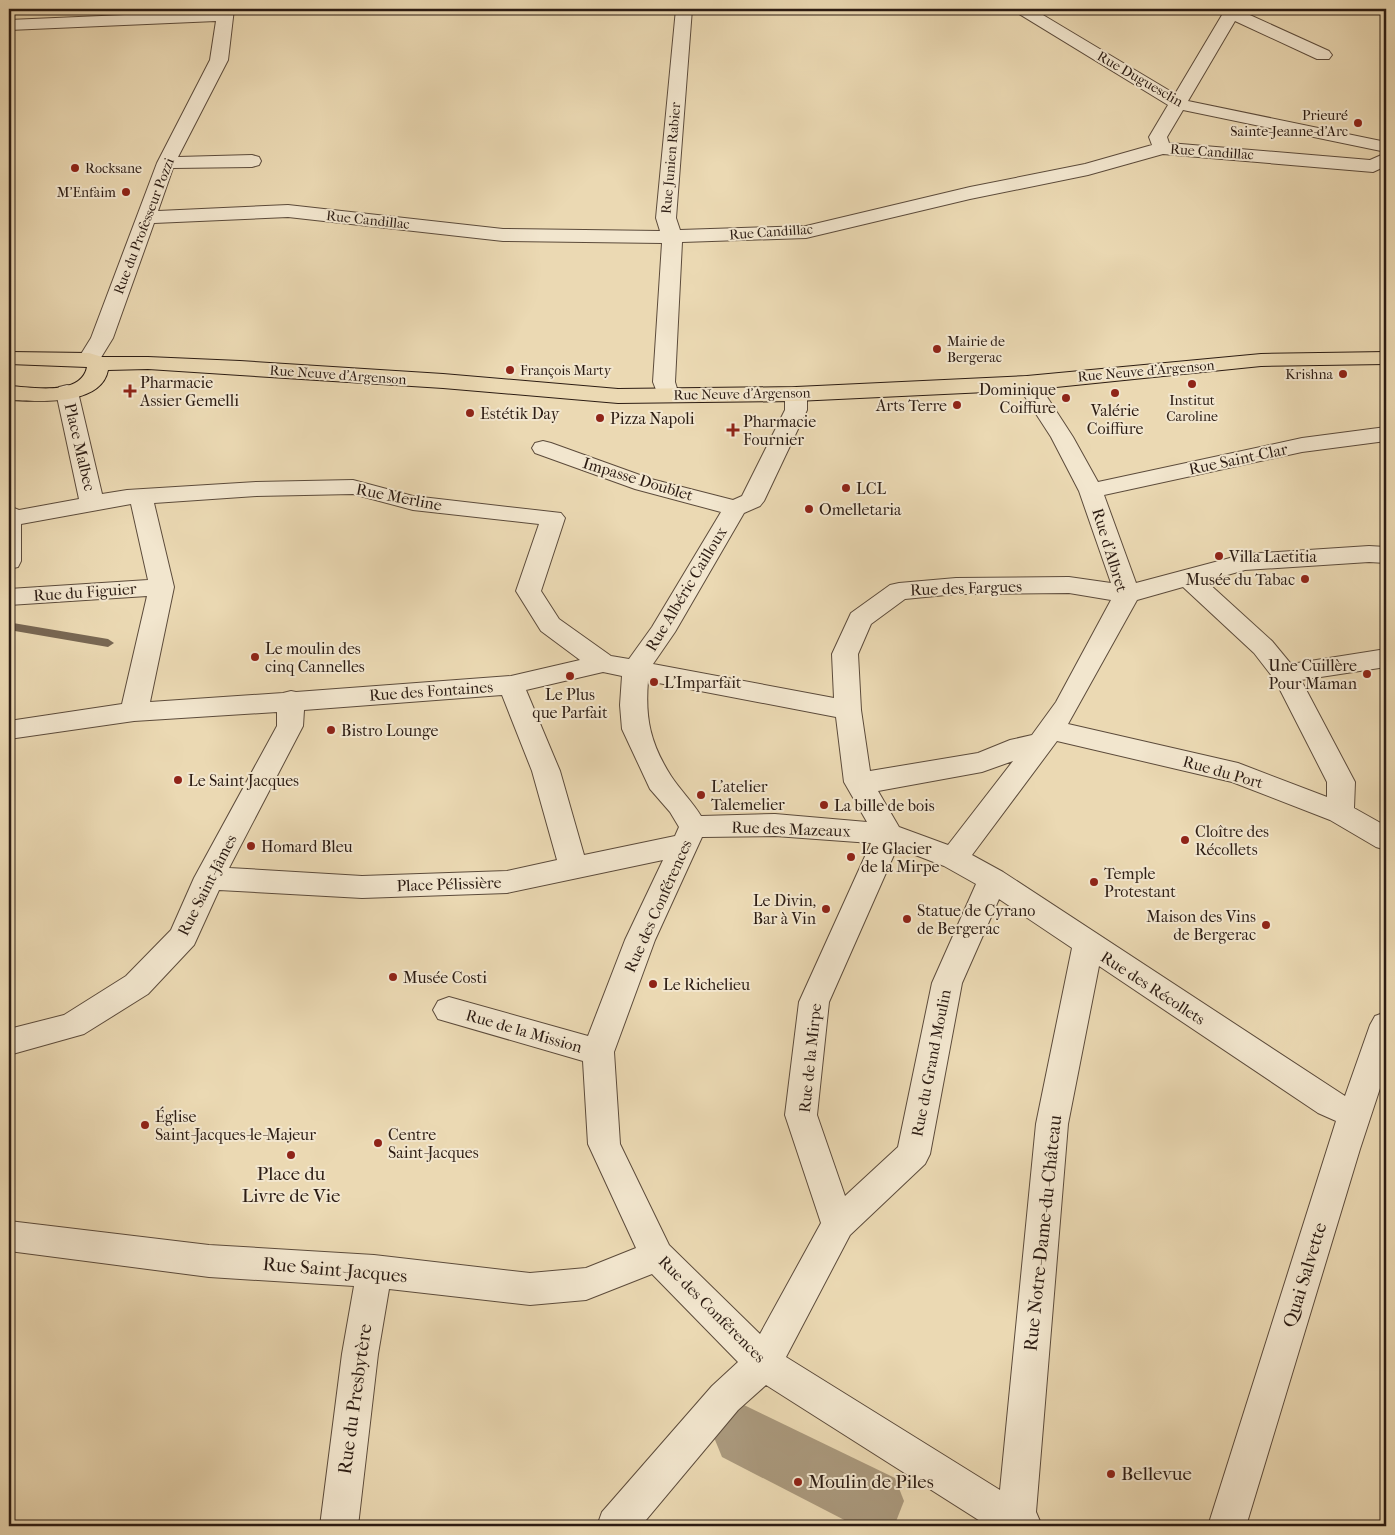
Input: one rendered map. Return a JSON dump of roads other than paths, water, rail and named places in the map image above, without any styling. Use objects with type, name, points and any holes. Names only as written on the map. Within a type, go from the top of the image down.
[{"type":"main road","name":"Rue Neuve d'Argenson","points":[[9,358],[140,363],[443,381],[618,396],[796,394],[1028,383],[1092,375],[1261,360],[1386,358]]},
{"type":"main road","points":[[9,393],[67,392],[83,389],[93,381],[98,371],[94,361]]},
{"type":"street","name":"Rue Junien Rabier","points":[[668,395],[664,382],[667,298],[672,237],[666,218],[666,210],[684,9]]},
{"type":"street","name":"Rue Duguesclin","points":[[1022,9],[1178,104],[1386,147]]},
{"type":"street","points":[[1162,148],[1158,137],[1230,10],[1323,55]]},
{"type":"street","points":[[9,25],[226,12]]},
{"type":"street","name":"Rue du Professeur Pozzi","points":[[94,361],[166,163],[219,60],[226,12]]},
{"type":"street","name":"Rue Candillac","points":[[146,217],[288,211],[503,235],[672,237],[806,232],[970,193],[1088,169],[1162,148],[1373,166],[1386,159]]},
{"type":"street","points":[[166,163],[252,162]]},
{"type":"street","name":"Rue d'Albret","points":[[954,858],[1046,736],[1067,705],[1128,594],[1091,491],[1062,437],[1028,383]]},
{"type":"street","name":"Place Malbec","points":[[9,517],[92,502],[67,392]]},
{"type":"street","points":[[735,508],[752,501],[796,410],[796,394]]},
{"type":"street","name":"Rue Saint-Clar","points":[[1091,491],[1302,445],[1386,434]]},
{"type":"street","name":"Impasse Doublet","points":[[543,448],[643,484],[735,508]]},
{"type":"street","name":"Rue Merline","points":[[92,502],[127,497],[142,498],[256,489],[353,487],[413,503],[553,518],[528,591],[550,625],[603,663]]},
{"type":"street","points":[[134,712],[162,587],[142,498]]},
{"type":"street","name":"Rue Albéric Cailloux","points":[[636,669],[662,632],[735,508]]},
{"type":"street","points":[[9,517],[9,561]]},
{"type":"street","points":[[1128,594],[1189,579],[1245,562],[1369,554],[1386,555]]},
{"type":"street","points":[[1189,579],[1262,647],[1286,676],[1340,782],[1340,813]]},
{"type":"street","name":"Rue des Fargues","points":[[858,782],[848,710],[845,654],[860,618],[899,591],[956,586],[1069,585],[1128,594]]},
{"type":"street","name":"Rue du Figuier","points":[[9,597],[162,587]]},
{"type":"street","points":[[1286,676],[1294,672],[1386,658]]},
{"type":"street","name":"Rue des Fontaines","points":[[9,730],[134,712],[292,700],[414,694],[510,685],[603,663],[848,710]]},
{"type":"street","name":"Rue des Conférences","points":[[636,669],[633,704],[635,728],[660,782],[680,805],[689,836],[640,940],[598,1052],[604,1144],[657,1256],[764,1363],[1019,1525]]},
{"type":"street","points":[[510,685],[546,771],[574,869]]},
{"type":"street","name":"Rue Saint-Jâmes","points":[[9,1042],[73,1025],[136,985],[182,937],[209,878],[290,726],[292,700]]},
{"type":"street","points":[[889,834],[858,782],[882,781],[982,762],[1046,736]]},
{"type":"street","name":"Rue du Port","points":[[1046,736],[1238,773],[1340,813],[1386,839]]},
{"type":"street","name":"Rue des Mazeaux","points":[[689,836],[775,825],[889,834],[954,858]]},
{"type":"street","name":"Rue de la Mirpe","points":[[838,1224],[801,1115],[814,1002],[889,834]]},
{"type":"street","name":"Place Pélissière","points":[[209,878],[362,888],[507,882],[574,869],[689,836]]},
{"type":"street","name":"Rue des Récollets","points":[[954,858],[993,880],[1088,945],[1329,1103],[1355,1115]]},
{"type":"street","name":"Rue du Grand Moulin","points":[[838,1224],[913,1154],[947,983],[993,880]]},
{"type":"street","name":"Rue Notre-Dame-du-Château","points":[[1019,1525],[1052,1124],[1088,945]]},
{"type":"street","name":"Rue de la Mission","points":[[449,1010],[598,1052]]},
{"type":"street","name":"Quai Salvette","points":[[1227,1526],[1355,1115],[1386,1025]]},
{"type":"street","points":[[616,1526],[725,1398],[764,1363],[838,1224]]},
{"type":"street","name":"Rue Saint-Jacques","points":[[9,1236],[209,1260],[374,1272],[530,1289],[586,1284],[657,1256]]},
{"type":"street","name":"Rue du Presbytère","points":[[339,1526],[360,1354],[374,1272]]},
{"type":"waterway","points":[[13,627],[108,643]]},
{"type":"waterway","points":[[744,1435],[872,1501]]},
{"type":"place","name":"Prieuré Sainte-Jeanne-d'Arc","points":[[1358,123]]},
{"type":"place","name":"Rocksane","points":[[75,168]]},
{"type":"place","name":"M'Enfaim","points":[[126,192]]},
{"type":"place","name":"Mairie de Bergerac","points":[[937,349]]},
{"type":"place","name":"François Marty","points":[[510,370]]},
{"type":"place","name":"Krishna","points":[[1343,374]]},
{"type":"place","name":"Institut Caroline","points":[[1192,384]]},
{"type":"place","name":"Pharmacie Assier Gemelli","points":[[130,391]]},
{"type":"place","name":"Valérie Coiffure","points":[[1115,393]]},
{"type":"place","name":"Dominique Coiffure","points":[[1066,398]]},
{"type":"place","name":"Arts Terre","points":[[957,405]]},
{"type":"place","name":"Estétik Day","points":[[470,413]]},
{"type":"place","name":"Pizza Napoli","points":[[600,418]]},
{"type":"place","name":"Pharmacie Fournier","points":[[733,430]]},
{"type":"place","name":"LCL","points":[[846,488]]},
{"type":"place","name":"Omelletaria","points":[[809,509]]},
{"type":"place","name":"Villa Laetitia","points":[[1219,556]]},
{"type":"place","name":"Musée du Tabac","points":[[1305,579]]},
{"type":"place","name":"Le moulin des cinq Cannelles","points":[[255,657]]},
{"type":"place","name":"Une Cuillère Pour Maman","points":[[1367,674]]},
{"type":"place","name":"Le Plus que Parfait","points":[[570,676]]},
{"type":"place","name":"L'Imparfait","points":[[654,682]]},
{"type":"place","name":"Bistro Lounge","points":[[331,730]]},
{"type":"place","name":"Le Saint Jacques","points":[[178,780]]},
{"type":"place","name":"L'atelier Talemelier","points":[[701,795]]},
{"type":"place","name":"La bille de bois","points":[[824,805]]},
{"type":"place","name":"Cloître des Récollets","points":[[1185,840]]},
{"type":"place","name":"Homard Bleu","points":[[251,846]]},
{"type":"place","name":"Le Glacier de la Mirpe","points":[[851,857]]},
{"type":"place","name":"Temple Protestant","points":[[1094,882]]},
{"type":"place","name":"Le Divin, Bar à Vin","points":[[826,909]]},
{"type":"place","name":"Statue de Cyrano de Bergerac","points":[[907,919]]},
{"type":"place","name":"Maison des Vins de Bergerac","points":[[1266,925]]},
{"type":"place","name":"Musée Costi","points":[[393,977]]},
{"type":"place","name":"Le Richelieu","points":[[653,984]]},
{"type":"place","name":"Église Saint-Jacques-le-Majeur","points":[[145,1125]]},
{"type":"place","name":"Centre Saint-Jacques","points":[[378,1143]]},
{"type":"place","name":"Place du Livre de Vie","points":[[291,1155]]},
{"type":"place","name":"Bellevue","points":[[1111,1474]]},
{"type":"place","name":"Moulin de Piles","points":[[798,1482]]}]
